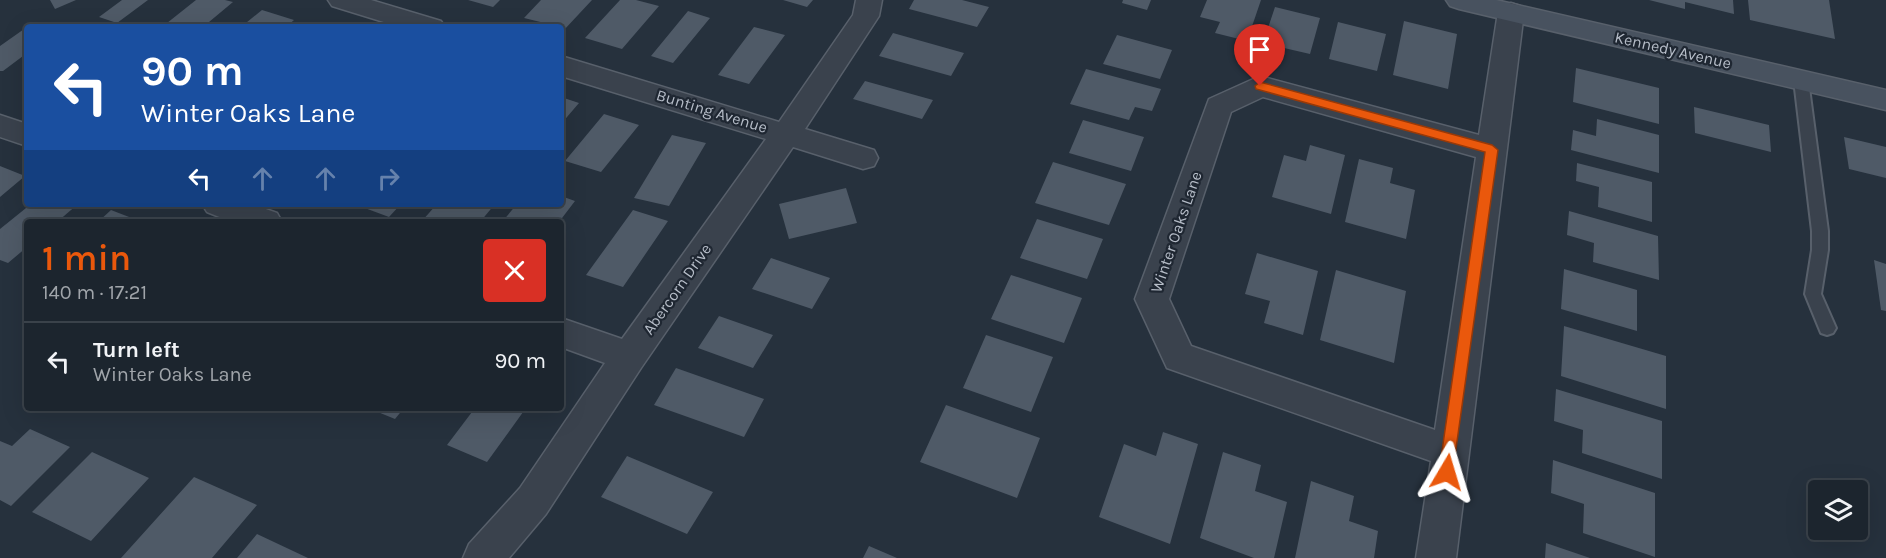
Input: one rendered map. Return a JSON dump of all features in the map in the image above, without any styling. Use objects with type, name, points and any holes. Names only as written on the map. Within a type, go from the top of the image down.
[{"type":"street","points":[[341,0],[421,24]]},
{"type":"street","name":"Kennedy Avenue","points":[[1459,0],[1886,99]]},
{"type":"street","name":"Abercorn Drive","points":[[483,558],[532,501],[629,357],[787,133],[867,8]]},
{"type":"street","points":[[1436,558],[1511,12]]},
{"type":"street","name":"Bunting Avenue","points":[[564,67],[863,158]]},
{"type":"street","name":"Winter Oaks Lane","points":[[1449,451],[1179,357],[1152,299],[1219,105],[1260,86],[1492,150]]},
{"type":"street","points":[[0,126],[24,134]]},
{"type":"street","points":[[226,207],[258,219]]},
{"type":"street","points":[[564,333],[629,357]]},
{"type":"lane","points":[[1801,80],[1820,231],[1820,250],[1813,294],[1827,328]]},
{"type":"building","points":[[50,0],[76,0],[55,9]]},
{"type":"building","points":[[122,0],[148,0],[117,23],[99,17]]},
{"type":"building","points":[[196,0],[233,2],[207,24],[166,24]]},
{"type":"building","points":[[468,0],[500,0],[493,7]]},
{"type":"building","points":[[541,0],[592,0],[564,30],[564,24],[549,24],[524,18]]},
{"type":"building","points":[[620,0],[636,0],[659,6],[622,49],[585,38]]},
{"type":"building","points":[[783,0],[813,0],[807,7]]},
{"type":"building","points":[[914,0],[962,0],[989,7],[977,27],[909,9]]},
{"type":"building","points":[[1123,0],[1151,0],[1147,10],[1122,3]]},
{"type":"building","points":[[1207,0],[1261,0],[1247,41],[1215,33],[1220,22],[1200,17]]},
{"type":"building","points":[[1649,0],[1733,0],[1734,14],[1685,2],[1685,9]]},
{"type":"building","points":[[1748,0],[1829,0],[1835,39],[1750,20]]},
{"type":"building","points":[[1275,7],[1320,18],[1310,54],[1263,43]]},
{"type":"building","points":[[262,10],[294,20],[289,24],[245,24]]},
{"type":"building","points":[[688,11],[710,18],[673,63],[651,56]]},
{"type":"building","points":[[1404,21],[1457,34],[1448,89],[1393,75]]},
{"type":"building","points":[[1338,22],[1386,34],[1377,71],[1329,59]]},
{"type":"building","points":[[754,27],[785,35],[749,84],[718,75]]},
{"type":"building","points":[[24,29],[24,55],[3,71],[0,71],[0,46]]},
{"type":"building","points":[[893,33],[964,53],[951,76],[879,56]]},
{"type":"building","points":[[1117,35],[1172,50],[1160,79],[1103,64]]},
{"type":"building","points":[[1576,68],[1659,88],[1659,124],[1573,102]]},
{"type":"building","points":[[1086,69],[1161,89],[1152,111],[1135,107],[1129,120],[1070,104]]},
{"type":"building","points":[[865,81],[933,100],[922,119],[853,99]]},
{"type":"building","points":[[564,98],[579,103],[564,120]]},
{"type":"building","points":[[1694,107],[1769,125],[1771,152],[1695,133]]},
{"type":"building","points":[[604,114],[639,125],[601,172],[565,161]]},
{"type":"building","points":[[1597,119],[1659,135],[1659,173],[1571,150],[1573,130],[1596,136]]},
{"type":"building","points":[[1083,120],[1144,137],[1131,171],[1069,153]]},
{"type":"building","points":[[672,135],[706,143],[669,206],[634,198]]},
{"type":"building","points":[[1844,137],[1886,147],[1886,178],[1849,169]]},
{"type":"building","points":[[1310,145],[1345,155],[1331,214],[1272,197],[1284,155],[1306,161]]},
{"type":"building","points":[[1359,159],[1393,168],[1390,183],[1415,190],[1406,239],[1345,222]]},
{"type":"building","points":[[1053,162],[1126,184],[1109,225],[1035,203]]},
{"type":"building","points":[[1577,163],[1652,182],[1652,222],[1598,207],[1599,187],[1576,181]]},
{"type":"building","points":[[0,166],[24,176],[24,177],[0,197]]},
{"type":"building","points":[[846,188],[857,223],[789,239],[779,204]]},
{"type":"building","points":[[564,197],[575,201],[561,219],[504,219],[514,207],[564,207]]},
{"type":"building","points":[[27,207],[74,207],[60,219],[24,219],[24,250],[8,263],[0,260],[0,229]]},
{"type":"building","points":[[362,207],[398,207],[389,217]]},
{"type":"building","points":[[434,207],[492,207],[482,219],[424,219]]},
{"type":"building","points":[[111,210],[134,219],[101,219]]},
{"type":"building","points":[[633,210],[668,221],[623,287],[586,275]]},
{"type":"building","points":[[1569,211],[1658,236],[1659,280],[1593,262],[1594,243],[1567,235]]},
{"type":"building","points":[[1037,219],[1103,239],[1087,279],[1020,258]]},
{"type":"building","points":[[1257,253],[1318,271],[1303,335],[1264,323],[1270,301],[1245,294]]},
{"type":"building","points":[[771,258],[830,278],[812,309],[752,289]]},
{"type":"building","points":[[1874,260],[1886,264],[1886,311],[1881,310]]},
{"type":"building","points":[[1564,269],[1637,290],[1637,331],[1561,309]]},
{"type":"building","points":[[1336,270],[1406,291],[1394,363],[1320,340]]},
{"type":"building","points":[[1011,275],[1082,298],[1064,343],[991,319]]},
{"type":"building","points":[[719,316],[773,335],[753,368],[698,348]]},
{"type":"building","points":[[1564,326],[1666,356],[1666,409],[1561,376]]},
{"type":"building","points":[[986,335],[1053,357],[1031,412],[963,388]]},
{"type":"building","points":[[676,368],[764,399],[744,437],[654,405]]},
{"type":"building","points":[[1556,389],[1662,421],[1662,479],[1582,453],[1583,430],[1554,421]]},
{"type":"building","points":[[946,405],[1040,438],[1017,498],[920,462]]},
{"type":"building","points":[[375,411],[402,411],[395,419]]},
{"type":"building","points":[[473,411],[524,411],[487,462],[447,445]]},
{"type":"building","points":[[30,429],[70,447],[11,506],[0,500],[0,441],[12,446]]},
{"type":"building","points":[[1163,432],[1198,444],[1170,544],[1099,517],[1124,444],[1156,456]]},
{"type":"building","points":[[92,452],[149,478],[91,541],[32,512]]},
{"type":"building","points":[[1223,452],[1261,465],[1255,491],[1287,502],[1274,558],[1254,558],[1200,538]]},
{"type":"building","points":[[627,456],[713,492],[687,534],[601,497]]},
{"type":"building","points":[[1553,460],[1655,493],[1655,557],[1583,533],[1584,504],[1551,493]]},
{"type":"building","points":[[194,477],[257,505],[212,558],[121,558]]},
{"type":"building","points":[[1311,481],[1354,496],[1349,521],[1378,531],[1374,558],[1295,558]]},
{"type":"building","points":[[257,534],[308,558],[237,558]]},
{"type":"building","points":[[1546,543],[1590,558],[1545,558]]},
{"type":"building","points":[[869,546],[897,558],[863,558]]},
{"type":"route","points":[[1260,86],[1492,150],[1447,472]]}]
